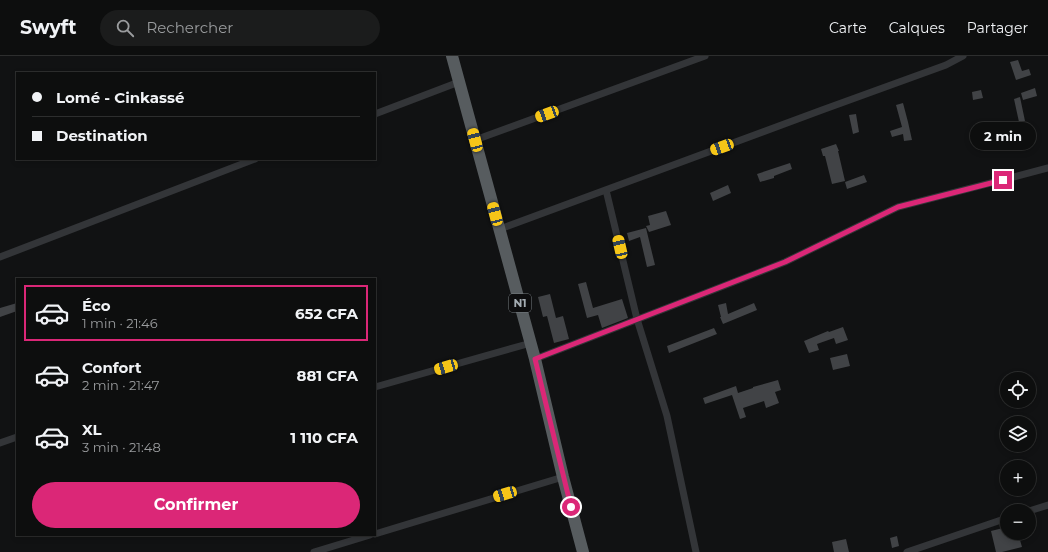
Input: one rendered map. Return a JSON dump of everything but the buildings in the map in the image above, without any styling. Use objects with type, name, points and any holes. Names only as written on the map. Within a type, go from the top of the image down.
[{"type":"highway","name":"N1","points":[[452,56],[535,359],[563,477],[583,552]]},
{"type":"street","points":[[475,140],[705,56]]},
{"type":"street","points":[[500,230],[946,65],[963,56]]},
{"type":"street","points":[[376,114],[459,82]]},
{"type":"street","points":[[0,257],[252,160]]},
{"type":"street","points":[[535,359],[785,262],[898,207],[1048,168]]},
{"type":"street","points":[[606,190],[637,319],[667,416],[696,552]]},
{"type":"street","points":[[376,387],[531,344]]},
{"type":"street","points":[[0,443],[16,437]]},
{"type":"street","points":[[376,534],[563,477]]},
{"type":"street","points":[[1036,509],[1048,505]]},
{"type":"street","points":[[906,552],[1000,520]]},
{"type":"street","points":[[314,552],[367,536]]},
{"type":"route","points":[[571,507],[535,359],[785,262],[898,207],[1003,180]]}]
